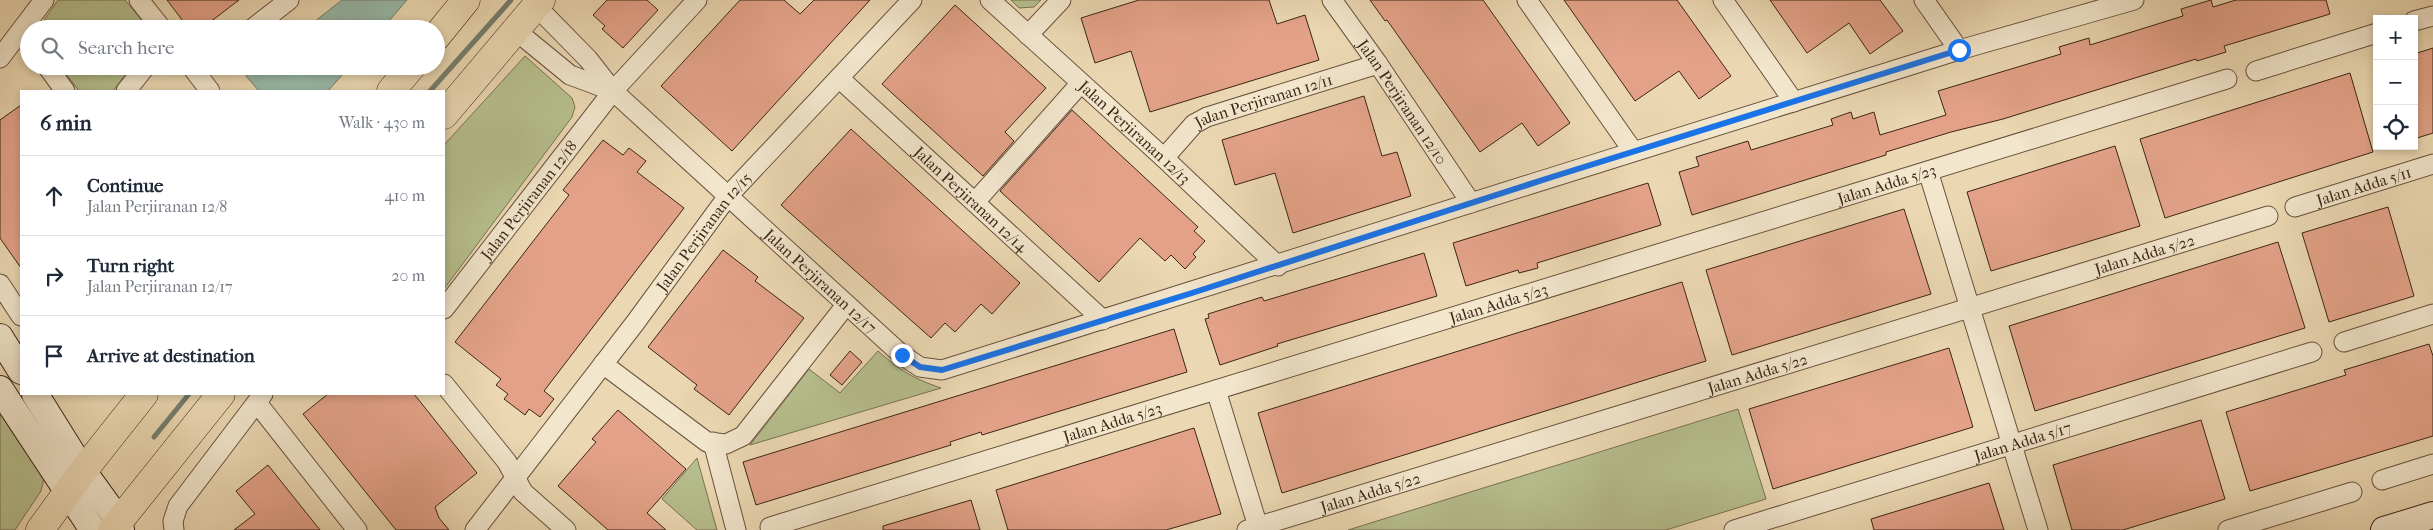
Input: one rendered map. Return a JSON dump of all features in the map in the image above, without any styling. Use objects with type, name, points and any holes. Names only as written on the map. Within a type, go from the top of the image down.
[{"type":"main road","points":[[445,25],[466,0]]},
{"type":"main road","points":[[445,114],[538,3]]},
{"type":"main road","points":[[392,90],[404,75]]},
{"type":"main road","points":[[0,337],[20,369]]},
{"type":"main road","points":[[0,389],[94,530]]},
{"type":"main road","points":[[36,395],[118,527],[220,395]]},
{"type":"main road","points":[[40,530],[83,471],[143,395]]},
{"type":"main road","points":[[2384,530],[2433,514]]},
{"type":"street","points":[[33,20],[44,0]]},
{"type":"street","points":[[139,0],[155,20]]},
{"type":"street","points":[[263,20],[288,0]]},
{"type":"street","name":"Jalan Perjiranan 12/18","points":[[445,308],[613,91],[698,0]]},
{"type":"street","name":"Jalan Perjiranan 12/15","points":[[476,530],[635,323],[728,196],[912,0]]},
{"type":"street","name":"Jalan Perjiranan 12/13","points":[[990,0],[1080,84],[1164,158],[1278,266]]},
{"type":"street","points":[[1028,35],[1061,0]]},
{"type":"street","name":"Jalan Perjiranan 12/10","points":[[1332,0],[1378,64],[1471,203]]},
{"type":"street","points":[[1527,0],[1633,152]]},
{"type":"street","points":[[1723,0],[1794,102]]},
{"type":"street","points":[[1924,0],[1959,50]]},
{"type":"street","points":[[1104,320],[1959,50],[2122,2]]},
{"type":"street","points":[[538,3],[588,59],[613,91]]},
{"type":"street","points":[[2418,20],[2433,16]]},
{"type":"street","points":[[515,30],[570,75],[613,91]]},
{"type":"street","points":[[2256,71],[2373,34]]},
{"type":"street","points":[[0,58],[20,40]]},
{"type":"street","name":"Jalan Perjiranan 12/11","points":[[1164,158],[1194,124],[1207,117],[1378,64]]},
{"type":"street","points":[[53,75],[64,90]]},
{"type":"street","points":[[127,90],[139,75]]},
{"type":"street","points":[[201,75],[209,90]]},
{"type":"street","name":"Jalan Perjiranan 12/14","points":[[839,78],[1104,320]]},
{"type":"street","name":"Jalan Adda 5/23","points":[[770,527],[2227,79]]},
{"type":"street","points":[[974,202],[1080,84]]},
{"type":"street","name":"Jalan Perjiranan 12/17","points":[[613,91],[846,305],[902,355],[920,367],[942,370],[1104,320]]},
{"type":"street","name":"Jalan Adda 5/11","points":[[2295,207],[2433,164]]},
{"type":"street","points":[[1928,171],[2038,530]]},
{"type":"street","name":"Jalan Adda 5/22","points":[[1255,529],[2268,216]]},
{"type":"street","points":[[0,284],[20,314]]},
{"type":"street","points":[[603,364],[708,442],[726,444],[743,436],[846,305]]},
{"type":"street","points":[[2344,342],[2433,314]]},
{"type":"street","name":"Jalan Adda 5/17","points":[[1734,530],[2312,352]]},
{"type":"street","points":[[445,385],[507,462],[523,492],[566,530]]},
{"type":"street","points":[[1216,390],[1255,529]]},
{"type":"street","points":[[174,526],[178,506],[260,398],[357,530]]},
{"type":"street","points":[[713,442],[736,530]]},
{"type":"street","points":[[2382,480],[2433,464]]},
{"type":"street","points":[[2228,530],[2352,492]]},
{"type":"green space","points":[[58,0],[125,0],[142,20],[44,20]]},
{"type":"green space","points":[[1011,0],[1041,0],[1034,7],[1019,8]]},
{"type":"green space","points":[[525,56],[572,98],[575,107],[572,117],[445,288],[445,144]]},
{"type":"green space","points":[[67,75],[125,75],[114,90],[78,90]]},
{"type":"green space","points":[[878,351],[907,373],[941,388],[750,445],[809,369],[840,393]]},
{"type":"green space","points":[[1738,409],[1766,499],[1666,530],[1348,530]]},
{"type":"green space","points":[[0,412],[44,478],[41,491],[15,530],[0,530]]},
{"type":"green space","points":[[697,458],[717,530],[697,530],[662,499]]},
{"type":"shaded area","points":[[342,0],[407,0],[390,20],[316,20]]},
{"type":"shaded area","points":[[342,75],[329,90],[258,90],[246,76]]},
{"type":"building","points":[[167,0],[239,0],[213,20],[182,20]]},
{"type":"building","points":[[607,0],[647,0],[658,10],[623,48],[602,29],[605,26],[593,15]]},
{"type":"building","points":[[740,0],[784,0],[800,14],[814,0],[870,0],[732,151],[661,86]]},
{"type":"building","points":[[1139,0],[1269,0],[1277,24],[1305,15],[1319,60],[1150,112],[1131,51],[1095,63],[1081,18]]},
{"type":"building","points":[[1370,0],[1483,0],[1570,123],[1538,146],[1522,123],[1480,152],[1387,20],[1385,21]]},
{"type":"building","points":[[1564,0],[1677,0],[1731,76],[1699,99],[1679,71],[1635,101]]},
{"type":"building","points":[[1770,0],[1880,0],[1903,31],[1870,54],[1849,23],[1807,53]]},
{"type":"building","points":[[2211,0],[2213,7],[2236,0],[2326,0],[2330,14],[2224,46],[2226,52],[2197,61],[2196,59],[2003,119],[1951,132],[1886,152],[1886,155],[1692,215],[1679,172],[1699,166],[1696,157],[1748,141],[1751,150],[1833,125],[1831,119],[1851,112],[1853,119],[1874,112],[1880,135],[1946,115],[1938,91],[2061,54],[2059,47],[2089,38],[2090,45],[2183,16],[2181,9]]},
{"type":"building","points":[[955,5],[1046,88],[1005,132],[1014,141],[983,176],[882,84]]},
{"type":"building","points":[[2433,48],[2433,133],[2418,138],[2418,60],[2418,53]]},
{"type":"building","points":[[2350,73],[2373,152],[2165,218],[2140,139]]},
{"type":"building","points":[[1364,96],[1382,156],[1397,152],[1411,196],[1293,233],[1275,173],[1235,185],[1222,140]]},
{"type":"building","points":[[20,106],[20,267],[0,238],[0,120]]},
{"type":"building","points":[[1072,110],[1198,227],[1194,231],[1205,241],[1193,254],[1196,257],[1185,269],[1171,255],[1165,261],[1140,238],[1099,282],[1000,191]]},
{"type":"building","points":[[851,129],[1020,283],[992,314],[981,304],[955,332],[945,323],[931,338],[781,205]]},
{"type":"building","points":[[603,140],[623,155],[629,148],[646,161],[637,172],[684,208],[544,391],[554,399],[540,417],[529,409],[525,415],[504,399],[508,394],[496,385],[501,379],[455,342],[569,195],[563,190]]},
{"type":"building","points":[[2115,146],[2140,226],[1991,271],[1967,192]]},
{"type":"building","points":[[1648,183],[1661,225],[1537,263],[1538,268],[1519,273],[1518,270],[1466,286],[1453,243]]},
{"type":"building","points":[[2388,207],[2414,296],[2329,322],[2302,233]]},
{"type":"building","points":[[1904,209],[1931,294],[1732,355],[1706,270]]},
{"type":"building","points":[[2278,242],[2305,328],[2035,411],[2009,326]]},
{"type":"building","points":[[723,250],[758,277],[755,281],[804,318],[729,415],[694,389],[697,385],[648,347]]},
{"type":"building","points":[[1424,253],[1437,296],[1277,344],[1278,346],[1220,365],[1205,319],[1209,318],[1208,314],[1262,297],[1264,301]]},
{"type":"building","points":[[1682,282],[1706,361],[1282,493],[1258,413]]},
{"type":"building","points":[[1174,329],[1187,372],[982,435],[981,432],[950,442],[951,445],[756,505],[743,462]]},
{"type":"building","points":[[2429,344],[2433,356],[2433,436],[2250,491],[2226,412],[2346,375],[2344,370]]},
{"type":"building","points":[[1949,348],[1973,427],[1773,489],[1749,409]]},
{"type":"building","points":[[850,351],[862,362],[842,385],[830,375]]},
{"type":"building","points":[[327,395],[415,395],[477,473],[435,507],[439,518],[449,530],[396,530],[303,414]]},
{"type":"building","points":[[618,410],[686,469],[647,513],[666,530],[608,530],[558,486],[596,442],[592,439]]},
{"type":"building","points":[[2201,420],[2225,499],[2123,530],[2072,530],[2053,465]]},
{"type":"building","points":[[1194,428],[1221,514],[1166,530],[1008,530],[996,490]]},
{"type":"building","points":[[268,465],[320,530],[234,530],[255,514],[236,491]]},
{"type":"building","points":[[1989,483],[2004,530],[1874,530],[1871,519]]},
{"type":"building","points":[[971,500],[980,530],[883,530],[883,526]]},
{"type":"waterway","points":[[445,74],[511,0]]},
{"type":"waterway","points":[[431,90],[444,75]]},
{"type":"waterway","points":[[154,437],[188,395]]},
{"type":"route","points":[[902,355],[920,367],[942,370],[1278,266],[1552,177],[1959,50]]}]
